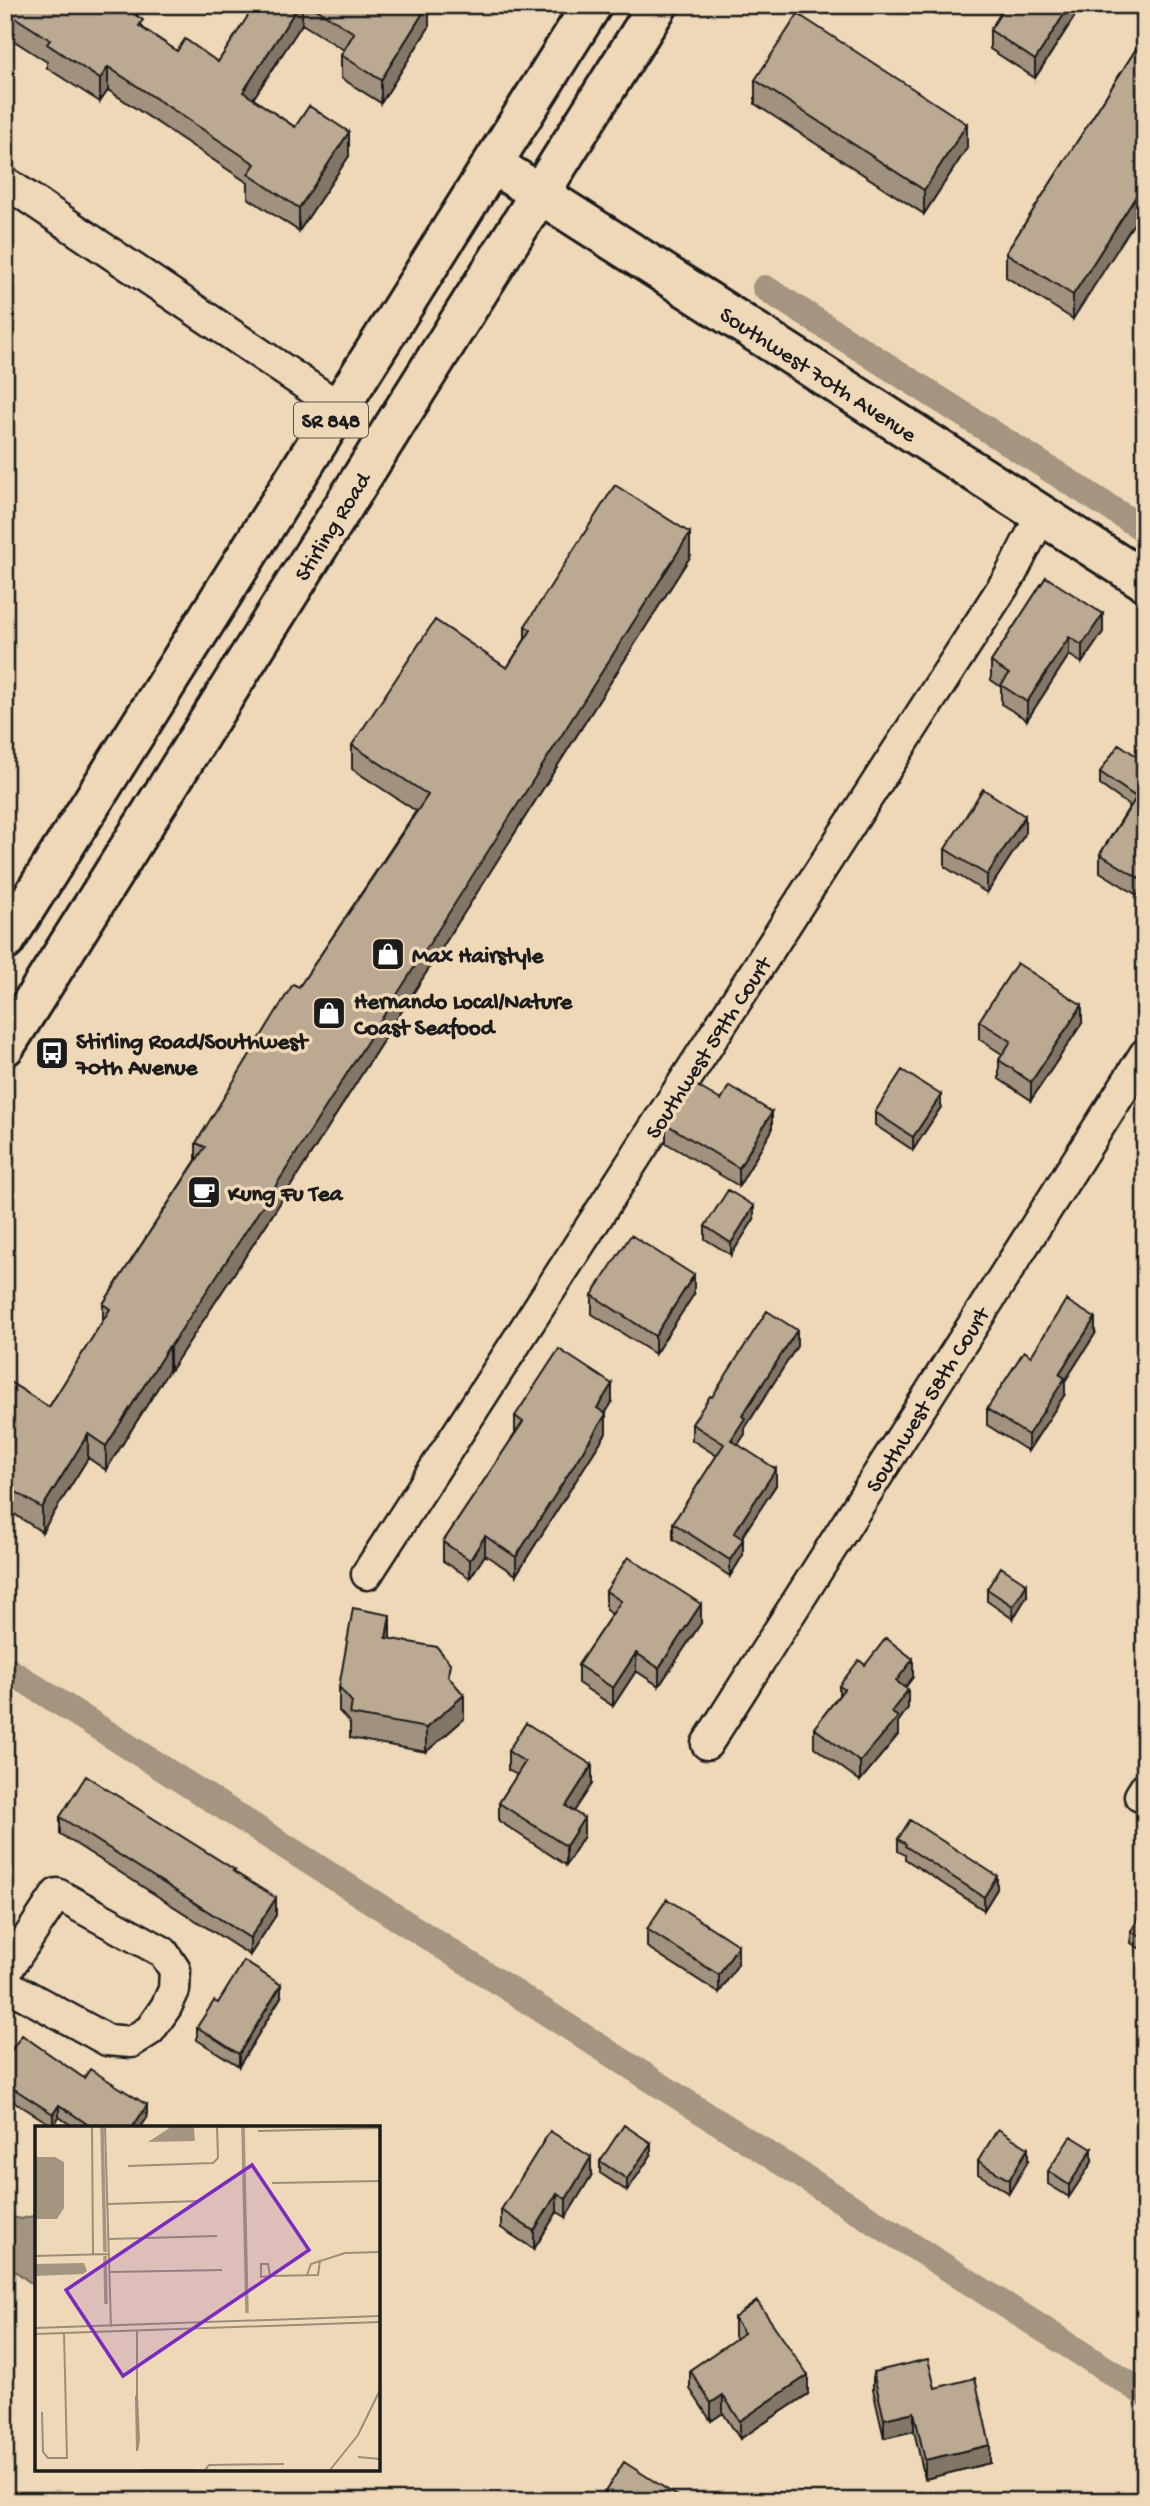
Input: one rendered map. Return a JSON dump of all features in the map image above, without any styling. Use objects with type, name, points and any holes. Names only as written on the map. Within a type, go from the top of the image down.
[{"type":"main road","name":"SR 848","points":[[5,941],[592,5]]},
{"type":"main road","name":"Stirling Road","points":[[5,1046],[657,5]]},
{"type":"main road","name":"Southwest 70th Avenue","points":[[493,164],[1145,581]]},
{"type":"main road","points":[[171,676],[217,708]]},
{"type":"street","points":[[5,182],[339,407]]},
{"type":"street","name":"Southwest 59th Court","points":[[367,1574],[1010,576],[1041,516]]},
{"type":"street","name":"Southwest 58th Court","points":[[707,1744],[1145,1054]]},
{"type":"street","points":[[5,1972],[57,1894],[163,1952],[176,1970],[174,1990],[166,2007],[150,2030],[131,2042],[107,2040],[5,1984]]},
{"type":"shaded area","points":[[5,2215],[21,2219],[35,2216],[35,2286],[5,2263]]},
{"type":"building","points":[[5,5],[133,5],[129,11],[143,20],[139,26],[177,51],[185,39],[218,62],[255,5],[299,5],[243,92],[295,127],[309,106],[349,132],[299,208],[248,174],[255,164],[108,67],[100,79],[47,44],[50,40],[5,11]]},
{"type":"building","points":[[310,5],[428,5],[381,80],[341,55],[354,33]]},
{"type":"building","points":[[1006,5],[1070,5],[1035,60],[990,30]]},
{"type":"building","points":[[798,14],[967,124],[924,190],[755,80]]},
{"type":"building","points":[[1145,35],[1145,182],[1073,295],[1006,253]]},
{"type":"building","points":[[615,485],[690,533],[273,1190],[106,1446],[88,1434],[42,1508],[5,1485],[5,1379],[49,1407],[110,1309],[103,1304],[205,1147],[196,1143],[293,984],[299,987],[428,795],[352,745],[435,620],[507,668],[531,630],[525,626]]},
{"type":"building","points":[[1046,577],[1103,614],[1082,645],[1069,637],[1027,702],[1001,685],[1009,674],[991,662]]},
{"type":"building","points":[[1119,744],[1145,762],[1145,784],[1136,797],[1100,772]]},
{"type":"building","points":[[983,789],[1025,816],[987,875],[945,849]]},
{"type":"building","points":[[1136,798],[1145,804],[1145,882],[1100,854]]},
{"type":"building","points":[[1017,963],[1082,1005],[1031,1082],[999,1060],[1011,1041],[979,1021]]},
{"type":"building","points":[[902,1070],[941,1095],[913,1137],[875,1112]]},
{"type":"building","points":[[692,1083],[721,1100],[729,1086],[772,1112],[739,1168],[666,1124]]},
{"type":"building","points":[[728,1190],[754,1206],[731,1243],[705,1226]]},
{"type":"building","points":[[631,1235],[694,1275],[655,1336],[592,1295]]},
{"type":"building","points":[[1066,1300],[1095,1318],[1059,1374],[1065,1378],[1028,1435],[987,1409],[1024,1351],[1031,1356]]},
{"type":"building","points":[[767,1311],[797,1330],[742,1416],[745,1418],[731,1440],[776,1469],[734,1533],[743,1539],[730,1560],[673,1523],[724,1444],[692,1424]]},
{"type":"building","points":[[559,1349],[612,1384],[597,1408],[606,1414],[516,1557],[485,1536],[470,1560],[443,1542],[523,1422],[515,1416]]},
{"type":"building","points":[[628,1557],[701,1604],[659,1668],[636,1653],[613,1688],[578,1665],[621,1601],[606,1591]]},
{"type":"building","points":[[1001,1567],[1027,1584],[1013,1606],[987,1589]]},
{"type":"building","points":[[353,1608],[390,1615],[386,1638],[437,1647],[450,1663],[448,1676],[464,1695],[426,1728],[350,1714],[352,1702],[339,1687]]},
{"type":"building","points":[[886,1638],[913,1659],[896,1681],[908,1690],[891,1712],[898,1717],[860,1762],[814,1728],[844,1689],[839,1686],[859,1660],[865,1665]]},
{"type":"building","points":[[526,1723],[592,1765],[566,1806],[584,1818],[566,1846],[499,1803],[525,1762],[508,1751]]},
{"type":"building","points":[[86,1776],[276,1898],[250,1938],[60,1817]]},
{"type":"building","points":[[910,1820],[997,1876],[984,1897],[898,1839]]},
{"type":"building","points":[[667,1899],[738,1945],[719,1975],[647,1929]]},
{"type":"building","points":[[1145,1909],[1145,1939],[1131,1931]]},
{"type":"building","points":[[244,1961],[281,1985],[239,2054],[197,2027],[214,2001],[218,2003]]},
{"type":"building","points":[[22,2035],[84,2078],[90,2069],[147,2105],[133,2126],[90,2126],[59,2105],[53,2114],[5,2083],[5,2059]]},
{"type":"building","points":[[624,2125],[651,2143],[627,2179],[600,2161]]},
{"type":"building","points":[[998,2129],[1028,2148],[1009,2180],[978,2161]]},
{"type":"building","points":[[550,2131],[591,2157],[566,2199],[557,2193],[534,2231],[501,2210]]},
{"type":"building","points":[[1071,2136],[1092,2149],[1069,2185],[1048,2171]]},
{"type":"building","points":[[757,2301],[808,2375],[740,2421],[723,2395],[711,2403],[690,2370],[744,2333],[734,2318]]},
{"type":"building","points":[[928,2359],[935,2388],[975,2378],[990,2445],[925,2460],[914,2412],[884,2419],[873,2372]]},
{"type":"building","points":[[624,2462],[685,2501],[612,2501],[603,2495]]},
{"type":"waterway","points":[[765,288],[1145,530]]},
{"type":"waterway","points":[[5,1668],[1145,2394]]},
{"type":"place","name":"Max Hairstyle","points":[[388,954]]},
{"type":"place","name":"Hernando Local/Nature Coast Seafood","points":[[329,1013]]},
{"type":"place","name":"Stirling Road/Southwest 70th Avenue","points":[[52,1053]]},
{"type":"place","name":"Kung Fu Tea","points":[[204,1192]]}]
